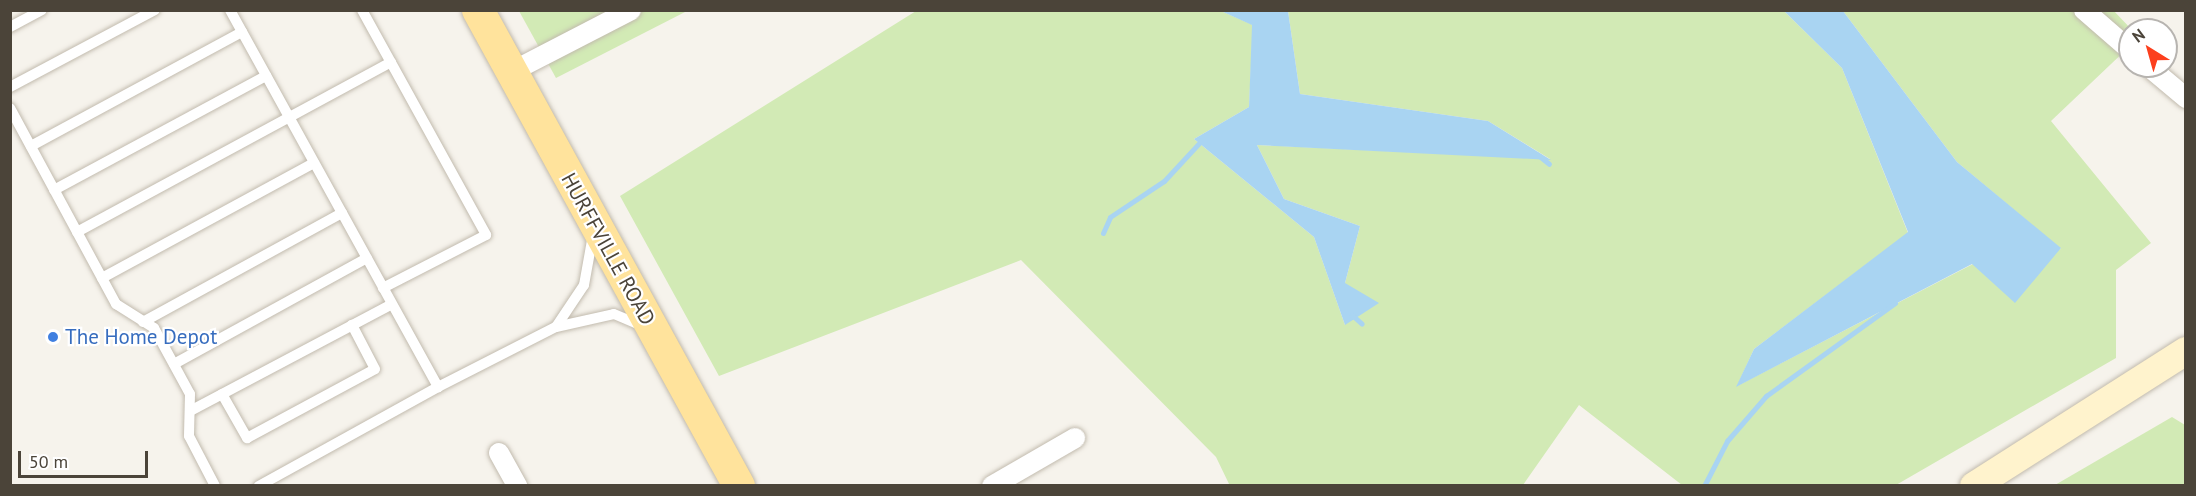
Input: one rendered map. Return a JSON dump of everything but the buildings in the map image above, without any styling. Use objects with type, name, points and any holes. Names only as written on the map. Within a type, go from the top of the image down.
[{"type":"main road","name":"HURFFVILLE ROAD","points":[[478,10],[739,486]]},
{"type":"main road","points":[[1974,486],[2186,351]]},
{"type":"street","points":[[512,72],[631,10]]},
{"type":"street","points":[[2084,10],[2118,40]]},
{"type":"street","points":[[2162,78],[2186,98]]},
{"type":"street","points":[[992,486],[1075,438]]},
{"type":"street","points":[[498,453],[517,486]]},
{"type":"lane","points":[[10,27],[42,10]]},
{"type":"lane","points":[[10,87],[155,10]]},
{"type":"lane","points":[[230,10],[438,387]]},
{"type":"lane","points":[[362,10],[486,235],[383,288]]},
{"type":"lane","points":[[31,146],[242,32]]},
{"type":"lane","points":[[77,232],[391,62]]},
{"type":"lane","points":[[54,190],[266,76]]},
{"type":"lane","points":[[10,108],[117,304],[154,328],[174,364],[190,394],[192,410],[189,436],[215,486]]},
{"type":"lane","points":[[102,278],[314,163]]},
{"type":"lane","points":[[143,322],[342,213]]},
{"type":"lane","points":[[556,327],[584,285],[595,226]]},
{"type":"lane","points":[[174,364],[367,258]]},
{"type":"lane","points":[[192,410],[392,304]]},
{"type":"lane","points":[[259,486],[438,387],[556,327],[614,314],[652,330]]},
{"type":"lane","points":[[222,394],[247,438],[375,369],[352,325]]},
{"type":"green space","points":[[2113,10],[2121,18],[2118,18],[2118,57],[2051,121],[2151,243],[2116,270],[2116,358],[1896,485],[1682,485],[1579,405],[1523,485],[1230,486],[1216,457],[1021,260],[719,376],[620,196],[916,11],[1221,11],[1253,25],[1249,107],[1194,139],[1314,237],[1345,325],[1345,283],[1360,226],[1284,199],[1257,145],[1550,159],[1488,121],[1300,94],[1288,11],[1784,11],[1842,68],[1908,233],[1754,349],[1737,386],[1973,264],[2061,249],[1957,162],[1843,11]]},
{"type":"green space","points":[[519,11],[687,11],[556,78]]},
{"type":"green space","points":[[2172,417],[2185,425],[2185,485],[2055,485]]},
{"type":"water","points":[[1221,11],[1288,11],[1300,94],[1488,121],[1551,160],[1257,145],[1284,199],[1360,226],[1345,283],[1379,303],[1345,325],[1314,237],[1194,139],[1249,107],[1252,25]]},
{"type":"water","points":[[1784,11],[1843,11],[1957,162],[2061,248],[2015,303],[1972,264],[1736,387],[1754,349],[1908,232],[1842,68]]},
{"type":"waterway","points":[[1103,233],[1110,217],[1164,181],[1202,140]]},
{"type":"waterway","points":[[1538,155],[1549,164]]},
{"type":"waterway","points":[[1704,486],[1727,441],[1766,396],[1895,303]]},
{"type":"waterway","points":[[1352,315],[1362,324]]},
{"type":"place","name":"The Home Depot","points":[[53,337]]}]
